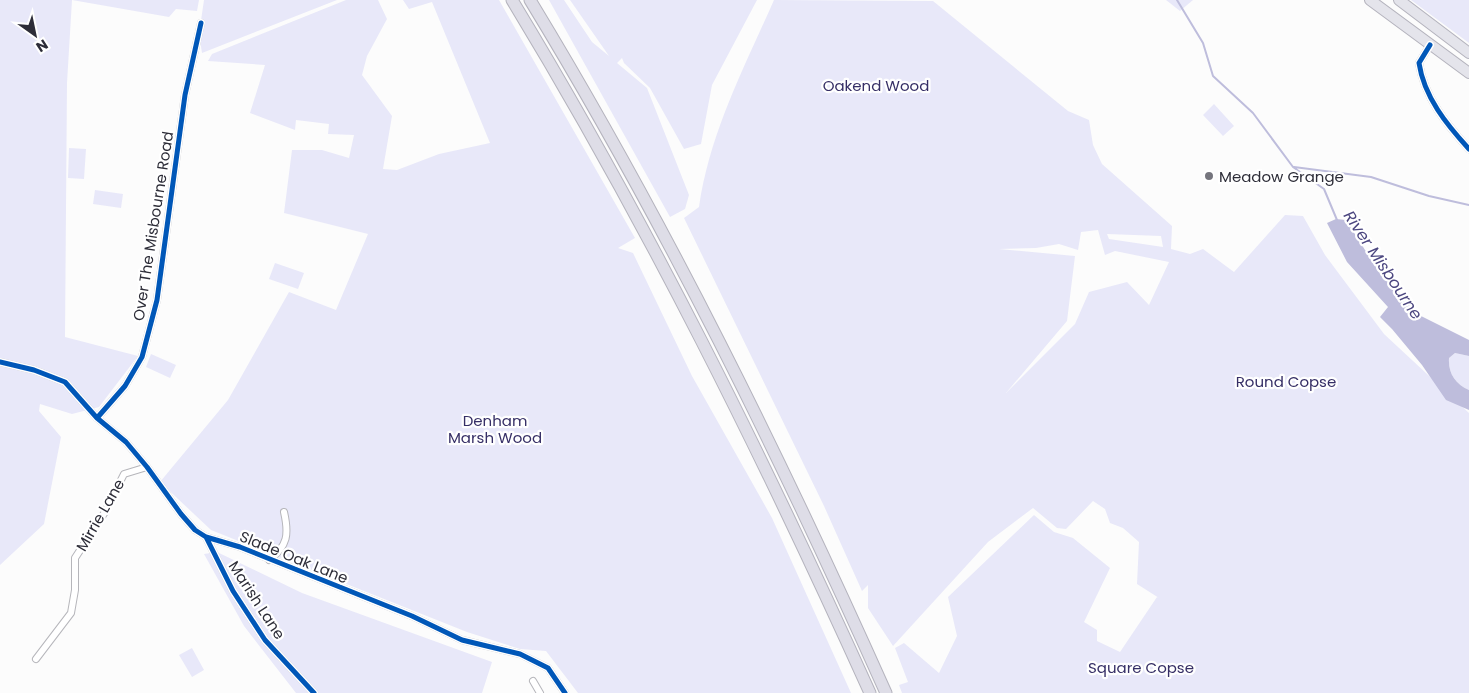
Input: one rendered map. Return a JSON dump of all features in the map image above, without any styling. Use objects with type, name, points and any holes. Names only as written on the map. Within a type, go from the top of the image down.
[{"type":"highway","points":[[512,0],[612,174],[707,351],[826,596],[870,693]]},
{"type":"highway","points":[[530,0],[612,142],[689,282],[816,540],[886,693]]},
{"type":"highway","points":[[1370,0],[1469,73]]},
{"type":"highway","points":[[1399,0],[1469,53]]},
{"type":"street","name":"Over The Misbourne Road","points":[[97,418],[125,386],[142,357],[157,300],[184,94],[201,23]]},
{"type":"street","points":[[1430,45],[1419,63],[1421,74],[1434,104],[1469,149]]},
{"type":"street","name":"Slade Oak Lane","points":[[0,362],[34,370],[65,382],[97,418],[126,442],[147,467],[181,514],[195,530],[206,537],[240,547],[412,616],[462,640],[520,654],[548,668],[565,693]]},
{"type":"street","name":"Mirrie Lane","points":[[36,659],[71,613],[75,590],[75,558],[105,512],[124,474],[147,467]]},
{"type":"street","points":[[269,560],[287,541],[288,530],[284,512]]},
{"type":"street","name":"Marish Lane","points":[[206,537],[233,591],[265,640],[314,693]]},
{"type":"street","points":[[533,682],[540,693]]},
{"type":"green space","points":[[0,0],[72,0],[67,83],[65,337],[138,356],[99,407],[72,414],[40,404],[39,411],[61,437],[44,524],[0,565]]},
{"type":"green space","points":[[72,0],[199,0],[197,11],[176,9],[169,17]]},
{"type":"green space","points":[[204,0],[337,0],[202,53],[199,34]]},
{"type":"green space","name":"Denham Marsh Wood","points":[[346,0],[378,0],[387,19],[367,56],[362,75],[392,116],[383,169],[397,170],[439,154],[490,143],[432,2],[409,9],[403,0],[499,0],[635,238],[618,248],[633,253],[692,376],[772,518],[851,693],[578,693],[546,651],[520,649],[467,632],[211,530],[160,482],[228,400],[289,292],[336,310],[368,234],[284,213],[292,150],[322,150],[349,158],[354,135],[328,134],[329,124],[296,120],[295,130],[250,113],[265,65],[208,61],[212,54]]},
{"type":"green space","points":[[549,0],[564,0],[592,42],[609,56],[570,0],[757,0],[712,85],[701,144],[684,149],[650,88],[624,63],[622,58],[617,63],[647,88],[689,195],[685,209],[670,217]]},
{"type":"green space","points":[[774,0],[933,1],[1068,111],[1089,120],[1093,145],[1102,164],[1172,226],[1171,249],[1190,254],[1203,249],[1234,272],[1285,215],[1303,216],[1325,255],[1384,334],[1469,413],[1469,693],[902,693],[899,685],[908,682],[895,648],[904,643],[939,673],[957,636],[948,597],[1034,515],[1054,532],[1073,538],[1110,568],[1084,622],[1097,630],[1097,641],[1120,652],[1157,597],[1159,598],[1137,584],[1139,542],[1123,528],[1110,523],[1105,509],[1093,501],[1066,529],[1057,528],[1033,508],[988,542],[893,646],[868,608],[868,585],[862,591],[824,506],[684,218],[699,207],[711,153],[729,101]],"holes":[[[1098,230],[1105,255],[1115,251],[1169,262],[1149,305],[1127,282],[1089,292],[1075,324],[1006,393],[1067,321],[1075,256],[999,249],[1036,248],[1059,244],[1078,250],[1081,232]],[[1107,234],[1161,236],[1163,247],[1109,239]]]},
{"type":"green space","points":[[1166,0],[1193,0],[1180,11]]},
{"type":"green space","points":[[1411,0],[1469,0],[1469,43]]},
{"type":"green space","points":[[1214,104],[1234,126],[1223,136],[1203,115]]},
{"type":"green space","points":[[69,148],[86,149],[84,179],[68,178]]},
{"type":"green space","points":[[95,190],[123,194],[121,208],[93,204]]},
{"type":"green space","points":[[275,263],[304,273],[298,289],[269,279]]},
{"type":"green space","points":[[1455,353],[1469,356],[1469,390],[1460,385],[1451,373],[1449,358]]},
{"type":"green space","points":[[151,354],[176,365],[170,378],[146,367]]},
{"type":"green space","points":[[217,552],[302,593],[492,662],[482,693],[296,693],[244,626],[204,554]]},
{"type":"green space","points":[[192,648],[204,670],[192,677],[179,655]]},
{"type":"water","points":[[1336,219],[1346,220],[1365,250],[1417,314],[1469,340],[1469,356],[1455,353],[1449,358],[1449,363],[1453,377],[1460,385],[1469,390],[1469,410],[1446,400],[1422,365],[1380,317],[1388,307],[1347,262],[1327,223]]},
{"type":"waterway","name":"River Misbourne","points":[[1177,0],[1203,43],[1213,76],[1253,113],[1293,167],[1324,189],[1337,220]]},
{"type":"waterway","points":[[1294,167],[1371,177],[1429,196],[1469,205]]},
{"type":"cycle path","points":[[97,418],[125,386],[142,357],[157,300],[185,95],[201,23]]},
{"type":"cycle path","points":[[1430,45],[1419,63],[1426,87],[1438,110],[1469,149]]},
{"type":"cycle path","points":[[0,362],[34,370],[65,382],[97,418],[126,442],[147,467],[181,514],[195,530],[206,537],[240,547],[412,616],[462,640],[520,654],[548,668],[565,693]]},
{"type":"cycle path","points":[[206,537],[233,591],[265,640],[314,693]]},
{"type":"place","name":"Meadow Grange","points":[[1209,176]]},
{"type":"park label","name":"Oakend Wood","points":[[876,85]]},
{"type":"park label","name":"Round Copse","points":[[1286,381]]},
{"type":"park label","name":"Square Copse","points":[[1141,667]]}]
